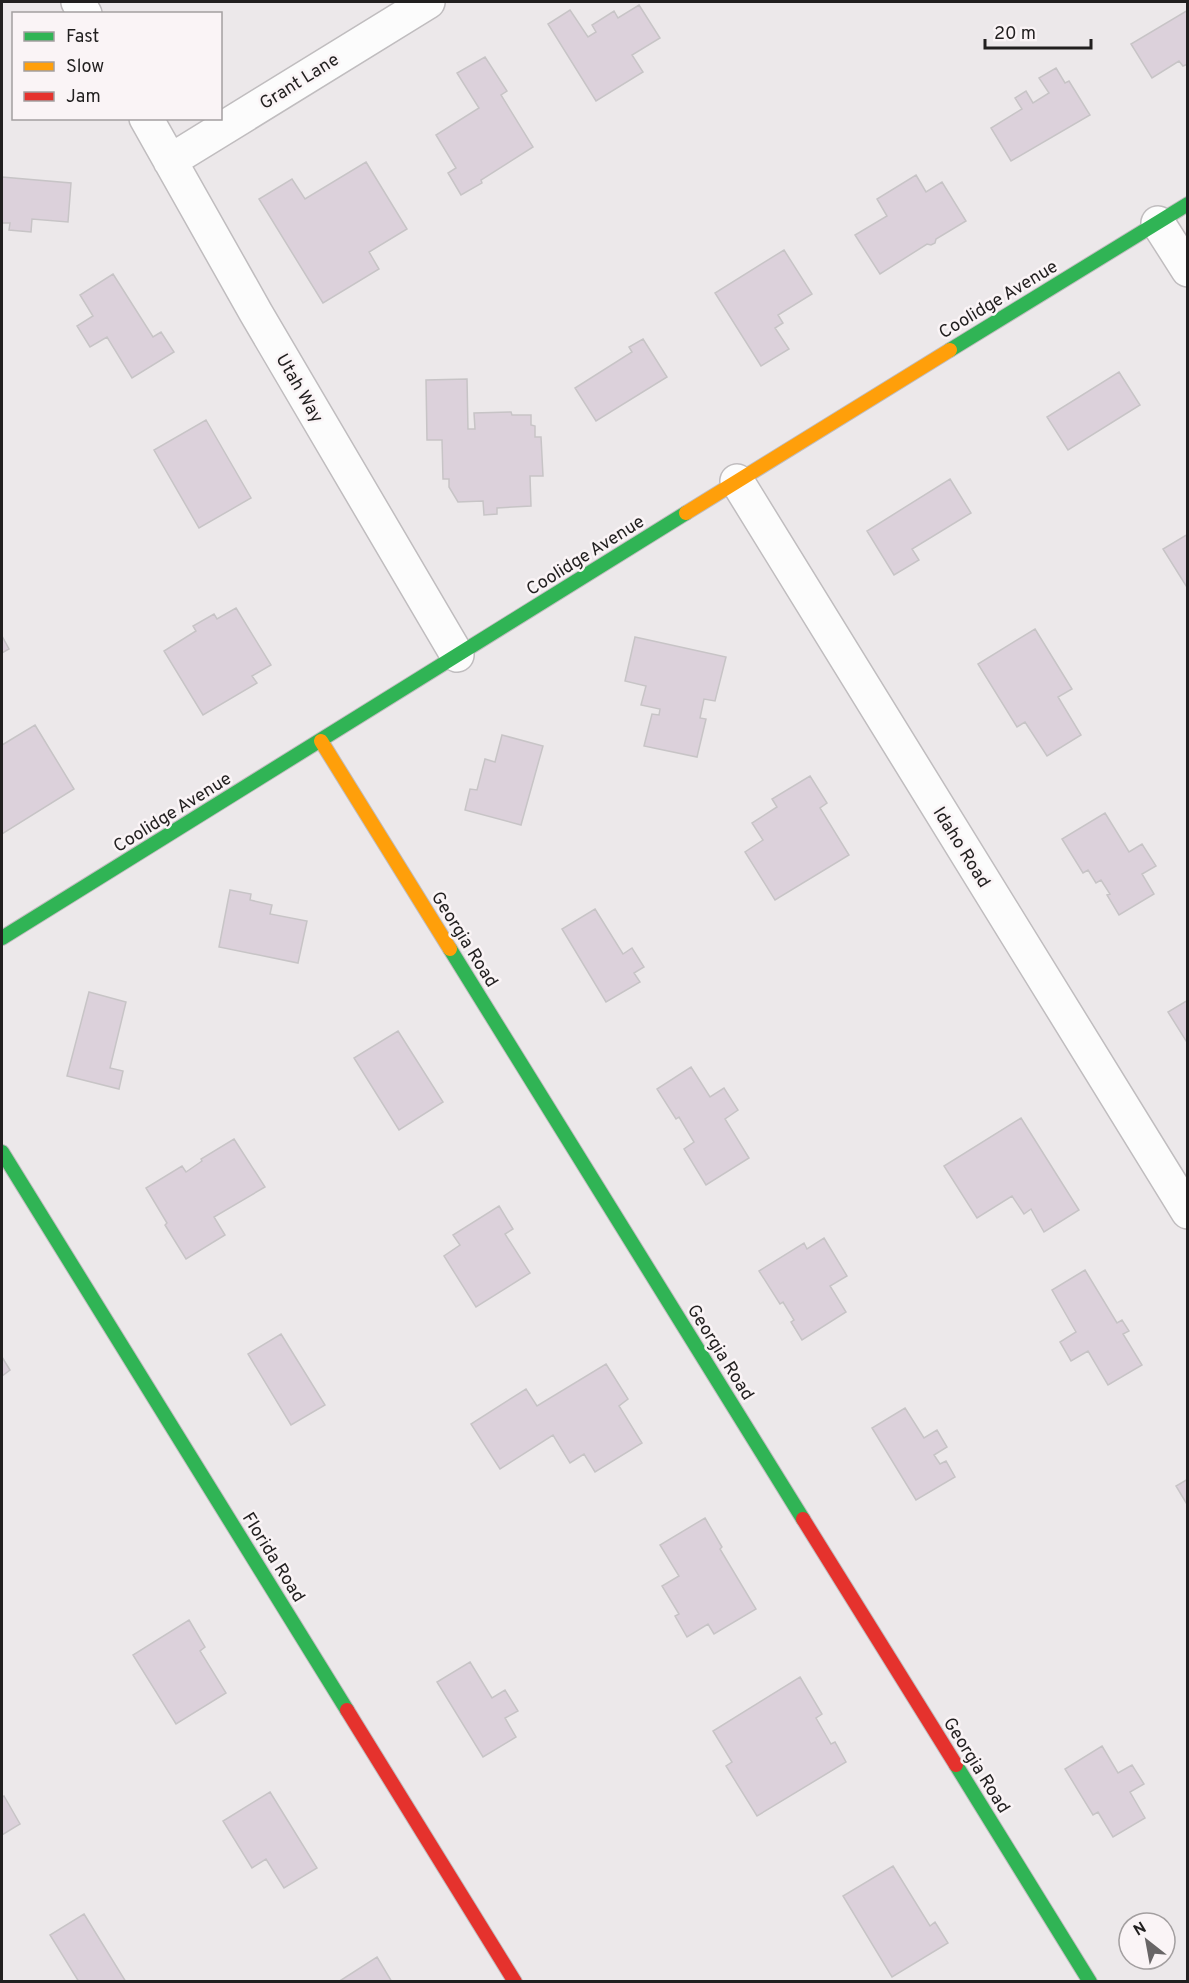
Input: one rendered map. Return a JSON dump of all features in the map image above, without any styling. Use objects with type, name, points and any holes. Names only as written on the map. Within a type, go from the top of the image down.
[{"type":"street","name":"Grant Lane","points":[[170,161],[428,2]]},
{"type":"street","name":"Utah Way","points":[[147,120],[256,313],[457,655]]},
{"type":"street","name":"Coolidge Avenue","points":[[2,938],[900,380],[1188,204]]},
{"type":"street","points":[[1158,223],[1188,270]]},
{"type":"street","name":"Idaho Road","points":[[737,481],[1188,1212]]},
{"type":"street","name":"Georgia Road","points":[[321,741],[1090,1982]]},
{"type":"street","name":"Florida Road","points":[[2,1152],[515,1982]]},
{"type":"building","points":[[639,5],[660,38],[632,55],[643,72],[596,101],[548,24],[570,10],[588,37],[596,32],[592,25],[614,11],[618,18]]},
{"type":"building","points":[[1188,10],[1188,64],[1183,66],[1179,61],[1152,78],[1131,44]]},
{"type":"building","points":[[485,57],[507,91],[501,95],[533,147],[461,195],[448,173],[456,168],[436,135],[479,108],[457,73]]},
{"type":"building","points":[[1056,68],[1065,83],[1069,81],[1090,115],[1011,161],[991,128],[1022,109],[1015,98],[1026,91],[1033,103],[1049,93],[1039,78]]},
{"type":"building","points":[[366,162],[407,229],[369,252],[379,269],[323,303],[259,199],[292,179],[305,199]]},
{"type":"building","points":[[916,175],[926,192],[942,182],[966,221],[936,239],[935,243],[927,244],[880,274],[855,235],[887,216],[877,199]]},
{"type":"building","points":[[2,177],[71,183],[68,222],[32,219],[31,232],[9,230],[10,223],[2,223]]},
{"type":"building","points":[[784,250],[812,294],[778,315],[783,323],[775,328],[789,349],[761,366],[715,293]]},
{"type":"building","points":[[113,274],[153,337],[161,332],[174,352],[132,378],[107,337],[90,347],[77,326],[93,316],[80,295]]},
{"type":"building","points":[[643,339],[667,377],[596,421],[575,388],[632,352],[629,347]]},
{"type":"building","points":[[1119,372],[1140,405],[1068,450],[1047,417]]},
{"type":"building","points":[[467,379],[468,429],[475,429],[474,413],[511,412],[512,415],[531,415],[531,425],[535,426],[535,437],[541,437],[543,476],[530,476],[531,506],[497,508],[497,514],[484,515],[483,501],[458,502],[449,487],[449,479],[443,479],[442,440],[427,440],[426,380]]},
{"type":"building","points":[[206,420],[251,498],[199,528],[154,450]]},
{"type":"building","points":[[950,479],[971,513],[912,549],[919,560],[894,575],[867,531]]},
{"type":"building","points":[[1188,534],[1188,589],[1163,549]]},
{"type":"building","points":[[236,608],[271,665],[252,676],[257,683],[203,715],[164,651],[196,631],[193,626],[214,614],[217,619]]},
{"type":"building","points":[[1035,629],[1072,689],[1058,697],[1081,735],[1047,756],[1025,722],[1017,727],[978,664]]},
{"type":"building","points":[[2,636],[9,649],[2,653]]},
{"type":"building","points":[[635,637],[726,657],[715,701],[704,699],[700,718],[706,719],[697,757],[644,746],[652,714],[659,715],[660,709],[641,705],[646,686],[625,681]]},
{"type":"building","points":[[35,725],[74,789],[2,834],[2,745]]},
{"type":"building","points":[[502,735],[543,746],[521,825],[465,810],[470,789],[477,790],[485,759],[495,762]]},
{"type":"building","points":[[810,776],[827,803],[820,808],[849,855],[775,900],[745,852],[763,840],[752,823],[777,807],[772,799]]},
{"type":"building","points":[[1105,813],[1129,852],[1142,844],[1156,866],[1142,874],[1154,894],[1119,915],[1101,880],[1096,883],[1088,870],[1083,873],[1062,839]]},
{"type":"building","points":[[230,890],[251,894],[250,900],[272,905],[270,914],[307,921],[298,963],[219,947]]},
{"type":"building","points":[[595,909],[623,954],[632,948],[644,967],[634,973],[640,982],[606,1002],[562,929]]},
{"type":"building","points":[[89,992],[126,1002],[110,1068],[123,1071],[119,1089],[67,1076]]},
{"type":"building","points":[[1188,1000],[1188,1044],[1168,1012]]},
{"type":"building","points":[[398,1031],[443,1102],[399,1130],[354,1058]]},
{"type":"building","points":[[691,1067],[710,1097],[724,1088],[738,1110],[725,1119],[749,1158],[706,1185],[684,1149],[694,1142],[679,1117],[676,1119],[657,1089]]},
{"type":"building","points":[[1021,1118],[1079,1210],[1044,1232],[1031,1209],[1024,1214],[1012,1196],[977,1218],[944,1166]]},
{"type":"building","points":[[234,1139],[265,1187],[214,1217],[225,1235],[186,1259],[146,1188],[182,1166],[186,1172],[202,1161],[201,1159]]},
{"type":"building","points":[[499,1206],[513,1229],[505,1234],[530,1273],[476,1307],[444,1256],[460,1245],[453,1235]]},
{"type":"building","points":[[824,1238],[847,1276],[830,1286],[846,1312],[802,1340],[783,1302],[780,1304],[759,1271],[804,1243],[807,1249]]},
{"type":"building","points":[[1085,1270],[1117,1323],[1122,1320],[1129,1331],[1123,1334],[1142,1365],[1108,1385],[1088,1351],[1071,1361],[1060,1342],[1076,1332],[1052,1290]]},
{"type":"building","points":[[281,1334],[325,1405],[291,1425],[248,1354]]},
{"type":"building","points":[[2,1357],[10,1370],[2,1376]]},
{"type":"building","points":[[606,1364],[628,1399],[619,1406],[642,1443],[595,1472],[584,1454],[570,1463],[553,1435],[500,1469],[471,1424],[526,1389],[537,1406]]},
{"type":"building","points":[[905,1408],[924,1438],[937,1430],[947,1447],[934,1455],[940,1464],[946,1461],[955,1477],[916,1500],[872,1428]]},
{"type":"building","points":[[1188,1479],[1188,1506],[1176,1486]]},
{"type":"building","points":[[705,1518],[722,1547],[720,1549],[756,1609],[714,1634],[708,1624],[687,1637],[675,1616],[679,1614],[662,1586],[679,1576],[660,1545]]},
{"type":"building","points":[[189,1620],[205,1647],[200,1651],[226,1693],[176,1724],[133,1655]]},
{"type":"building","points":[[470,1662],[492,1698],[505,1690],[518,1711],[505,1718],[516,1737],[483,1757],[437,1682]]},
{"type":"building","points":[[800,1677],[822,1714],[816,1718],[831,1744],[835,1742],[846,1762],[757,1816],[726,1766],[732,1762],[713,1731]]},
{"type":"building","points":[[1102,1746],[1118,1773],[1132,1765],[1144,1784],[1130,1792],[1145,1818],[1113,1837],[1098,1812],[1093,1815],[1065,1769]]},
{"type":"building","points":[[270,1792],[317,1868],[284,1888],[266,1859],[252,1868],[223,1821]]},
{"type":"building","points":[[4,1796],[20,1824],[2,1835],[2,1797]]},
{"type":"building","points":[[893,1866],[930,1926],[935,1922],[948,1943],[892,1977],[843,1896]]},
{"type":"building","points":[[84,1914],[126,1982],[79,1982],[50,1935]]},
{"type":"building","points":[[377,1957],[392,1982],[338,1982]]},
{"type":"traffic: fast","points":[[950,350],[1188,204]]},
{"type":"traffic: fast","points":[[2,938],[686,513]]},
{"type":"traffic: fast","points":[[450,949],[803,1519]]},
{"type":"traffic: fast","points":[[2,1152],[347,1710]]},
{"type":"traffic: fast","points":[[956,1765],[1090,1982]]},
{"type":"traffic: slow","points":[[686,513],[950,350]]},
{"type":"traffic: slow","points":[[321,741],[450,949]]},
{"type":"traffic: jam","points":[[803,1519],[956,1765]]},
{"type":"traffic: jam","points":[[347,1710],[515,1982]]}]
